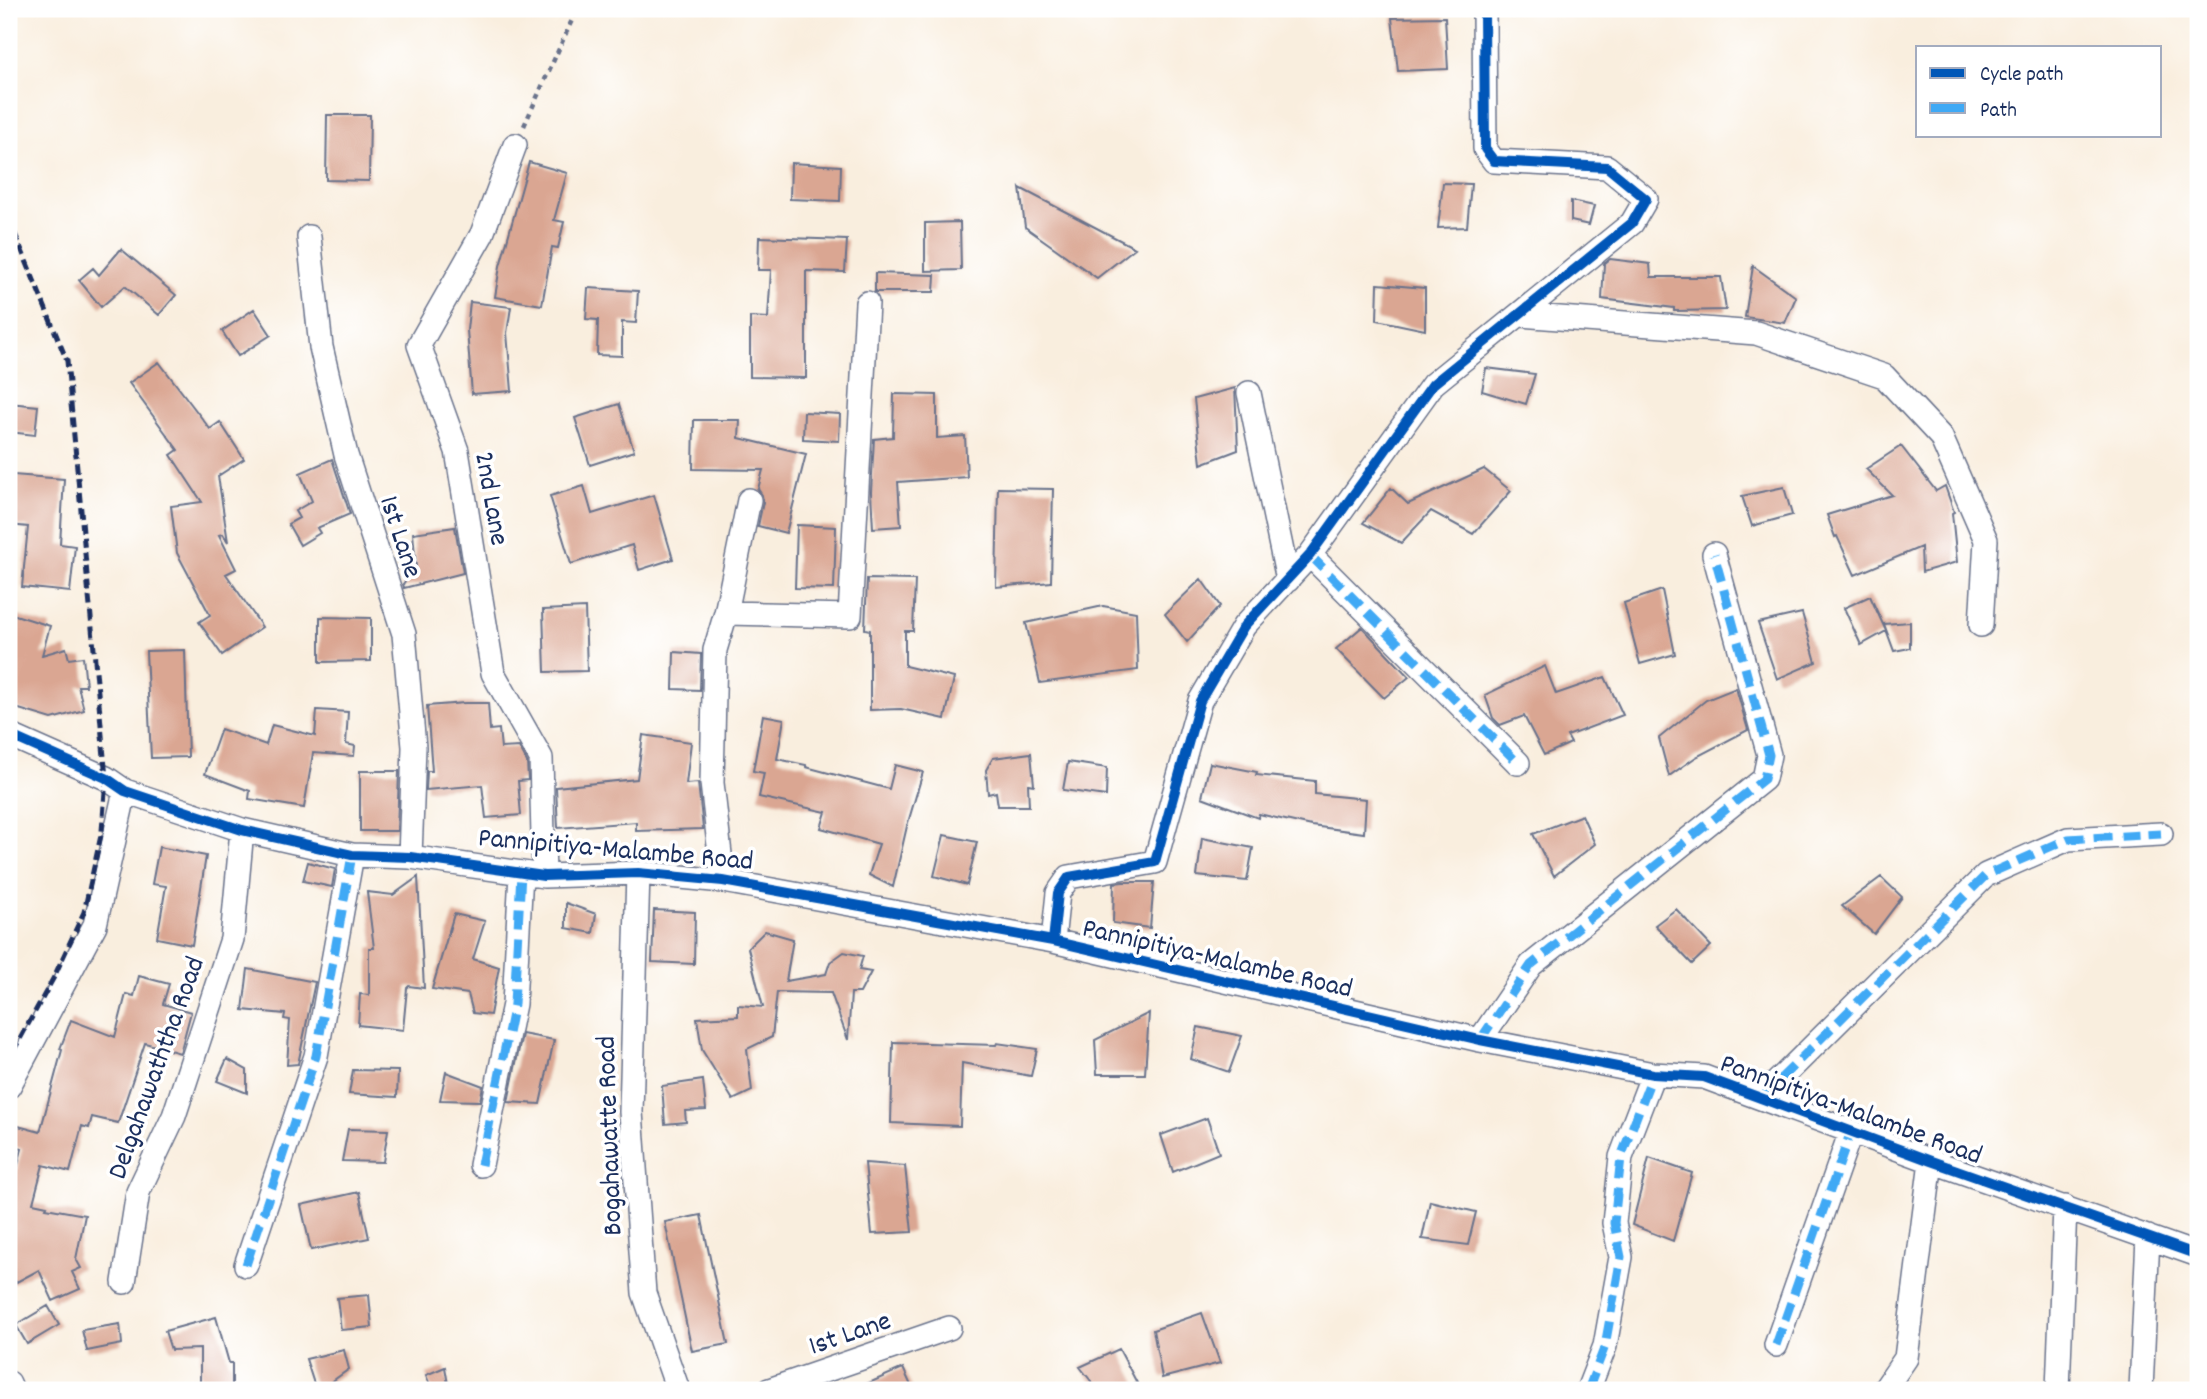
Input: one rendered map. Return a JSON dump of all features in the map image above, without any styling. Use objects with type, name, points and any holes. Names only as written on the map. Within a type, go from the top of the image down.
[{"type":"street","points":[[1053,941],[1058,893],[1069,877],[1155,862],[1200,701],[1244,626],[1310,555],[1433,384],[1632,223],[1646,200],[1607,167],[1494,161],[1485,149],[1484,9]]},
{"type":"street","name":"2nd Lane","points":[[515,145],[482,234],[419,345],[457,451],[493,673],[541,758],[544,876]]},
{"type":"street","name":"1st Lane","points":[[309,237],[321,347],[346,455],[404,634],[414,747],[410,857]]},
{"type":"street","points":[[726,613],[850,616],[867,303]]},
{"type":"street","points":[[1520,315],[1756,333],[1884,376],[1941,437],[1986,540],[1981,625]]},
{"type":"street","points":[[1249,393],[1288,580]]},
{"type":"street","points":[[723,881],[712,783],[715,650],[726,613],[749,500]]},
{"type":"street","points":[[1480,1040],[1531,965],[1764,779],[1769,755],[1714,554]]},
{"type":"street","points":[[1310,555],[1518,764]]},
{"type":"street","name":"Pannipitiya-Malambe Road","points":[[9,734],[106,778],[125,791],[242,830],[352,855],[410,857],[544,876],[638,873],[723,881],[1053,941],[1480,1040],[1653,1074],[1704,1077],[2198,1255]]},
{"type":"street","points":[[9,1086],[94,925],[125,791]]},
{"type":"street","name":"Delgahawaththa Road","points":[[124,1282],[138,1192],[174,1116],[232,939],[242,830]]},
{"type":"street","points":[[1761,1098],[1986,875],[2068,839],[2161,834]]},
{"type":"street","points":[[246,1265],[316,1056],[352,855]]},
{"type":"street","points":[[481,1165],[513,1004],[521,873]]},
{"type":"street","name":"Bogahawatte Road","points":[[638,873],[631,1112],[644,1293],[678,1390]]},
{"type":"street","points":[[1588,1390],[1605,1346],[1621,1258],[1614,1223],[1620,1157],[1653,1074]]},
{"type":"street","points":[[1776,1345],[1852,1132]]},
{"type":"street","points":[[1884,1390],[1906,1358],[1931,1161]]},
{"type":"street","points":[[2058,1390],[2065,1207]]},
{"type":"street","points":[[2141,1390],[2148,1237]]},
{"type":"street","name":"1st Lane","points":[[769,1390],[948,1328]]},
{"type":"street","points":[[9,1383],[12,1390]]},
{"type":"path","points":[[515,145],[577,9]]},
{"type":"building","points":[[1445,17],[1448,69],[1398,71],[1392,18]]},
{"type":"building","points":[[327,115],[370,115],[369,181],[326,180]]},
{"type":"building","points":[[529,162],[567,173],[554,220],[564,222],[558,248],[552,247],[542,305],[495,297],[500,266]]},
{"type":"building","points":[[791,163],[841,166],[840,201],[790,199]]},
{"type":"building","points":[[1443,183],[1471,184],[1467,227],[1438,228]]},
{"type":"building","points":[[1020,188],[1135,248],[1097,278],[1025,227]]},
{"type":"building","points":[[1571,201],[1594,206],[1589,225],[1571,221]]},
{"type":"building","points":[[960,222],[961,270],[925,271],[925,223]]},
{"type":"building","points":[[759,237],[847,240],[845,272],[806,271],[806,378],[750,377],[750,317],[768,318],[771,270],[758,270]]},
{"type":"building","points":[[121,249],[176,295],[159,315],[125,286],[101,307],[79,280],[93,268],[99,275]]},
{"type":"building","points":[[1610,259],[1650,264],[1651,277],[1721,277],[1726,310],[1674,311],[1674,308],[1602,299],[1604,264]]},
{"type":"building","points":[[1753,266],[1796,297],[1785,323],[1745,317]]},
{"type":"building","points":[[875,273],[935,275],[934,292],[875,292]]},
{"type":"building","points":[[1378,284],[1425,288],[1425,330],[1377,320]]},
{"type":"building","points":[[588,288],[638,291],[636,323],[622,322],[622,356],[597,355],[598,320],[586,319]]},
{"type":"building","points":[[470,302],[511,307],[507,333],[512,391],[472,394],[467,330]]},
{"type":"building","points":[[254,309],[271,335],[238,356],[222,331]]},
{"type":"building","points":[[159,362],[210,429],[220,422],[244,459],[218,476],[228,542],[223,534],[219,535],[236,569],[226,574],[262,627],[222,655],[199,622],[210,615],[177,553],[171,506],[202,502],[171,455],[178,450],[129,383]]},
{"type":"building","points":[[1486,368],[1535,374],[1526,404],[1482,391]]},
{"type":"building","points":[[1235,388],[1238,450],[1201,464],[1194,399]]},
{"type":"building","points":[[894,394],[937,395],[937,438],[965,436],[967,477],[898,482],[901,526],[873,528],[871,492],[874,439],[893,437]]},
{"type":"building","points":[[9,403],[38,406],[35,435],[9,432]]},
{"type":"building","points":[[619,404],[634,451],[590,465],[575,418]]},
{"type":"building","points":[[804,412],[840,414],[839,441],[803,439]]},
{"type":"building","points":[[694,420],[740,420],[739,438],[806,454],[786,533],[758,526],[763,502],[758,489],[763,470],[693,469]]},
{"type":"building","points":[[1901,446],[1936,491],[1945,486],[1954,512],[1957,562],[1922,572],[1921,547],[1855,575],[1827,515],[1892,495],[1866,469]]},
{"type":"building","points":[[332,459],[350,514],[317,528],[320,533],[300,545],[288,524],[299,518],[295,511],[312,501],[300,473]]},
{"type":"building","points":[[1484,469],[1511,491],[1473,534],[1431,511],[1401,543],[1363,523],[1391,488],[1408,504]]},
{"type":"building","points":[[13,475],[64,479],[60,544],[75,546],[70,592],[22,587],[28,527],[10,525]]},
{"type":"building","points":[[584,486],[592,514],[654,495],[673,559],[639,570],[632,545],[571,564],[550,496]]},
{"type":"building","points":[[1784,487],[1792,515],[1752,526],[1742,496]]},
{"type":"building","points":[[998,488],[1053,489],[1051,582],[996,587]]},
{"type":"building","points":[[797,525],[836,527],[834,589],[795,588]]},
{"type":"building","points":[[455,527],[463,573],[404,588],[403,584],[416,567],[413,533]]},
{"type":"building","points":[[867,579],[915,580],[913,631],[905,631],[905,666],[954,678],[945,719],[901,709],[870,710],[870,630],[865,629]]},
{"type":"building","points":[[1201,579],[1220,606],[1187,642],[1165,614]]},
{"type":"building","points":[[1662,590],[1675,654],[1640,664],[1624,603]]},
{"type":"building","points":[[1870,596],[1886,631],[1861,645],[1844,608]]},
{"type":"building","points":[[1103,606],[1136,612],[1138,670],[1040,683],[1026,623]]},
{"type":"building","points":[[585,608],[587,671],[545,672],[543,610]]},
{"type":"building","points":[[9,613],[50,626],[42,655],[66,648],[69,659],[83,657],[86,686],[78,686],[84,710],[52,719],[9,706]]},
{"type":"building","points":[[1802,613],[1816,662],[1777,679],[1758,623]]},
{"type":"building","points":[[320,617],[371,618],[371,661],[320,662]]},
{"type":"building","points":[[1910,622],[1910,648],[1894,651],[1884,624]]},
{"type":"building","points":[[1362,627],[1409,677],[1384,698],[1336,649]]},
{"type":"building","points":[[185,650],[188,757],[151,758],[146,651]]},
{"type":"building","points":[[674,652],[701,654],[700,690],[673,689]]},
{"type":"building","points":[[1545,666],[1556,694],[1605,677],[1623,715],[1567,736],[1571,743],[1544,755],[1524,716],[1500,725],[1493,718],[1485,695]]},
{"type":"building","points":[[1736,688],[1748,730],[1696,757],[1669,776],[1659,738],[1706,700]]},
{"type":"building","points":[[488,703],[490,730],[499,729],[501,748],[519,747],[527,762],[528,780],[518,781],[521,815],[486,818],[482,785],[426,790],[427,771],[432,771],[427,706]]},
{"type":"building","points":[[317,710],[348,712],[346,744],[355,746],[354,756],[313,753],[304,808],[249,799],[250,791],[205,774],[221,729],[266,745],[272,725],[315,736]]},
{"type":"building","points":[[763,715],[784,719],[777,759],[889,789],[895,765],[923,772],[893,887],[869,875],[879,844],[821,828],[826,812],[759,797],[764,773],[753,771]]},
{"type":"building","points":[[643,735],[691,742],[686,784],[698,783],[703,829],[636,831],[636,822],[558,828],[556,787],[637,779]]},
{"type":"building","points":[[1031,753],[1034,785],[1028,784],[1029,806],[998,806],[996,792],[988,794],[986,770],[993,758]]},
{"type":"building","points":[[1068,762],[1107,768],[1106,796],[1063,790]]},
{"type":"building","points":[[1210,763],[1257,772],[1256,775],[1315,781],[1315,794],[1366,799],[1364,833],[1312,826],[1259,814],[1258,818],[1202,797]]},
{"type":"building","points":[[360,771],[399,771],[397,831],[360,831]]},
{"type":"building","points":[[1582,815],[1595,844],[1554,876],[1533,834]]},
{"type":"building","points":[[944,835],[977,842],[967,885],[934,876]]},
{"type":"building","points":[[1202,838],[1253,848],[1247,881],[1197,876]]},
{"type":"building","points":[[159,847],[206,856],[192,945],[157,938],[166,886],[152,884]]},
{"type":"building","points":[[308,862],[335,869],[332,887],[303,881]]},
{"type":"building","points":[[418,877],[424,988],[407,988],[403,1030],[358,1025],[360,994],[369,995],[369,948],[374,948],[367,892],[393,895]]},
{"type":"building","points":[[1881,877],[1902,897],[1874,934],[1842,906]]},
{"type":"building","points":[[1154,882],[1150,928],[1113,923],[1114,883]]},
{"type":"building","points":[[566,903],[596,914],[593,933],[566,928]]},
{"type":"building","points":[[1676,909],[1711,946],[1692,964],[1655,925]]},
{"type":"building","points":[[654,910],[695,912],[694,964],[652,962]]},
{"type":"building","points":[[454,914],[485,921],[473,959],[499,967],[490,1015],[473,1013],[468,994],[432,989]]},
{"type":"building","points":[[765,931],[793,939],[786,981],[826,974],[830,962],[844,952],[863,956],[859,970],[871,972],[860,993],[851,993],[848,1040],[831,993],[777,992],[772,1037],[747,1049],[752,1091],[733,1100],[702,1050],[697,1018],[738,1016],[738,1005],[763,1007],[748,948]]},
{"type":"building","points":[[248,969],[315,982],[298,1064],[287,1065],[290,1020],[284,1019],[285,1014],[243,1010]]},
{"type":"building","points":[[139,976],[169,984],[163,1004],[191,1012],[180,1053],[145,1043],[118,1123],[92,1117],[89,1128],[82,1126],[70,1172],[43,1165],[33,1203],[85,1215],[76,1259],[81,1268],[72,1272],[80,1289],[53,1301],[39,1270],[9,1286],[9,1226],[15,1193],[11,1192],[22,1149],[9,1145],[11,1124],[40,1132],[62,1050],[60,1049],[71,1020],[115,1037],[126,994],[134,996]]},
{"type":"building","points":[[1149,1013],[1145,1074],[1097,1074],[1095,1040]]},
{"type":"building","points":[[1198,1027],[1242,1036],[1229,1072],[1191,1059]]},
{"type":"building","points":[[522,1034],[554,1040],[540,1104],[508,1102]]},
{"type":"building","points":[[893,1042],[997,1043],[1037,1049],[1031,1076],[962,1063],[960,1126],[891,1123]]},
{"type":"building","points":[[227,1059],[247,1070],[247,1093],[217,1081]]},
{"type":"building","points":[[353,1070],[398,1071],[397,1097],[349,1094]]},
{"type":"building","points":[[446,1072],[483,1086],[480,1101],[440,1100]]},
{"type":"building","points":[[703,1080],[706,1110],[685,1111],[686,1122],[665,1124],[662,1086]]},
{"type":"building","points":[[1207,1118],[1219,1153],[1173,1172],[1161,1135]]},
{"type":"building","points":[[348,1129],[388,1130],[383,1162],[342,1161]]},
{"type":"building","points":[[1649,1158],[1692,1173],[1673,1241],[1632,1225]]},
{"type":"building","points":[[865,1163],[905,1166],[912,1232],[872,1234]]},
{"type":"building","points":[[359,1192],[369,1238],[311,1250],[301,1205]]},
{"type":"building","points":[[1430,1201],[1476,1212],[1468,1245],[1422,1239]]},
{"type":"building","points":[[701,1215],[728,1344],[692,1351],[665,1222]]},
{"type":"building","points":[[369,1295],[372,1327],[341,1330],[337,1298]]},
{"type":"building","points":[[48,1306],[59,1325],[27,1344],[16,1325]]},
{"type":"building","points":[[1202,1313],[1220,1363],[1162,1378],[1153,1330]]},
{"type":"building","points":[[216,1317],[229,1363],[232,1363],[232,1390],[200,1390],[200,1349],[171,1350],[165,1331]]},
{"type":"building","points":[[120,1324],[122,1344],[87,1351],[82,1330]]},
{"type":"building","points":[[1119,1349],[1137,1383],[1121,1390],[1098,1390],[1080,1367]]},
{"type":"building","points":[[344,1350],[349,1369],[320,1390],[316,1390],[306,1359]]},
{"type":"building","points":[[445,1367],[449,1390],[432,1390],[426,1375]]},
{"type":"building","points":[[903,1368],[913,1390],[853,1390]]},
{"type":"railway","points":[[9,219],[67,361],[106,778],[102,831],[84,912],[54,977],[9,1059]]},
{"type":"marked path","points":[[1480,1040],[1531,965],[1764,779],[1769,755],[1714,554]]},
{"type":"marked path","points":[[1310,555],[1518,763]]},
{"type":"marked path","points":[[1761,1098],[1986,875],[2068,839],[2161,834]]},
{"type":"marked path","points":[[246,1265],[316,1056],[352,855]]},
{"type":"marked path","points":[[481,1165],[514,1004],[521,873]]},
{"type":"marked path","points":[[1588,1390],[1605,1346],[1621,1257],[1614,1223],[1621,1157],[1653,1074]]},
{"type":"marked path","points":[[1776,1345],[1851,1131]]},
{"type":"cycle path","points":[[1053,941],[1058,893],[1069,877],[1155,862],[1200,701],[1244,626],[1310,555],[1433,384],[1632,223],[1646,199],[1607,167],[1494,161],[1485,149],[1484,9]]},
{"type":"cycle path","points":[[9,735],[106,778],[125,791],[242,830],[352,855],[410,857],[544,876],[638,873],[723,881],[1053,941],[1480,1040],[1653,1074],[1704,1077],[2198,1255]]}]
